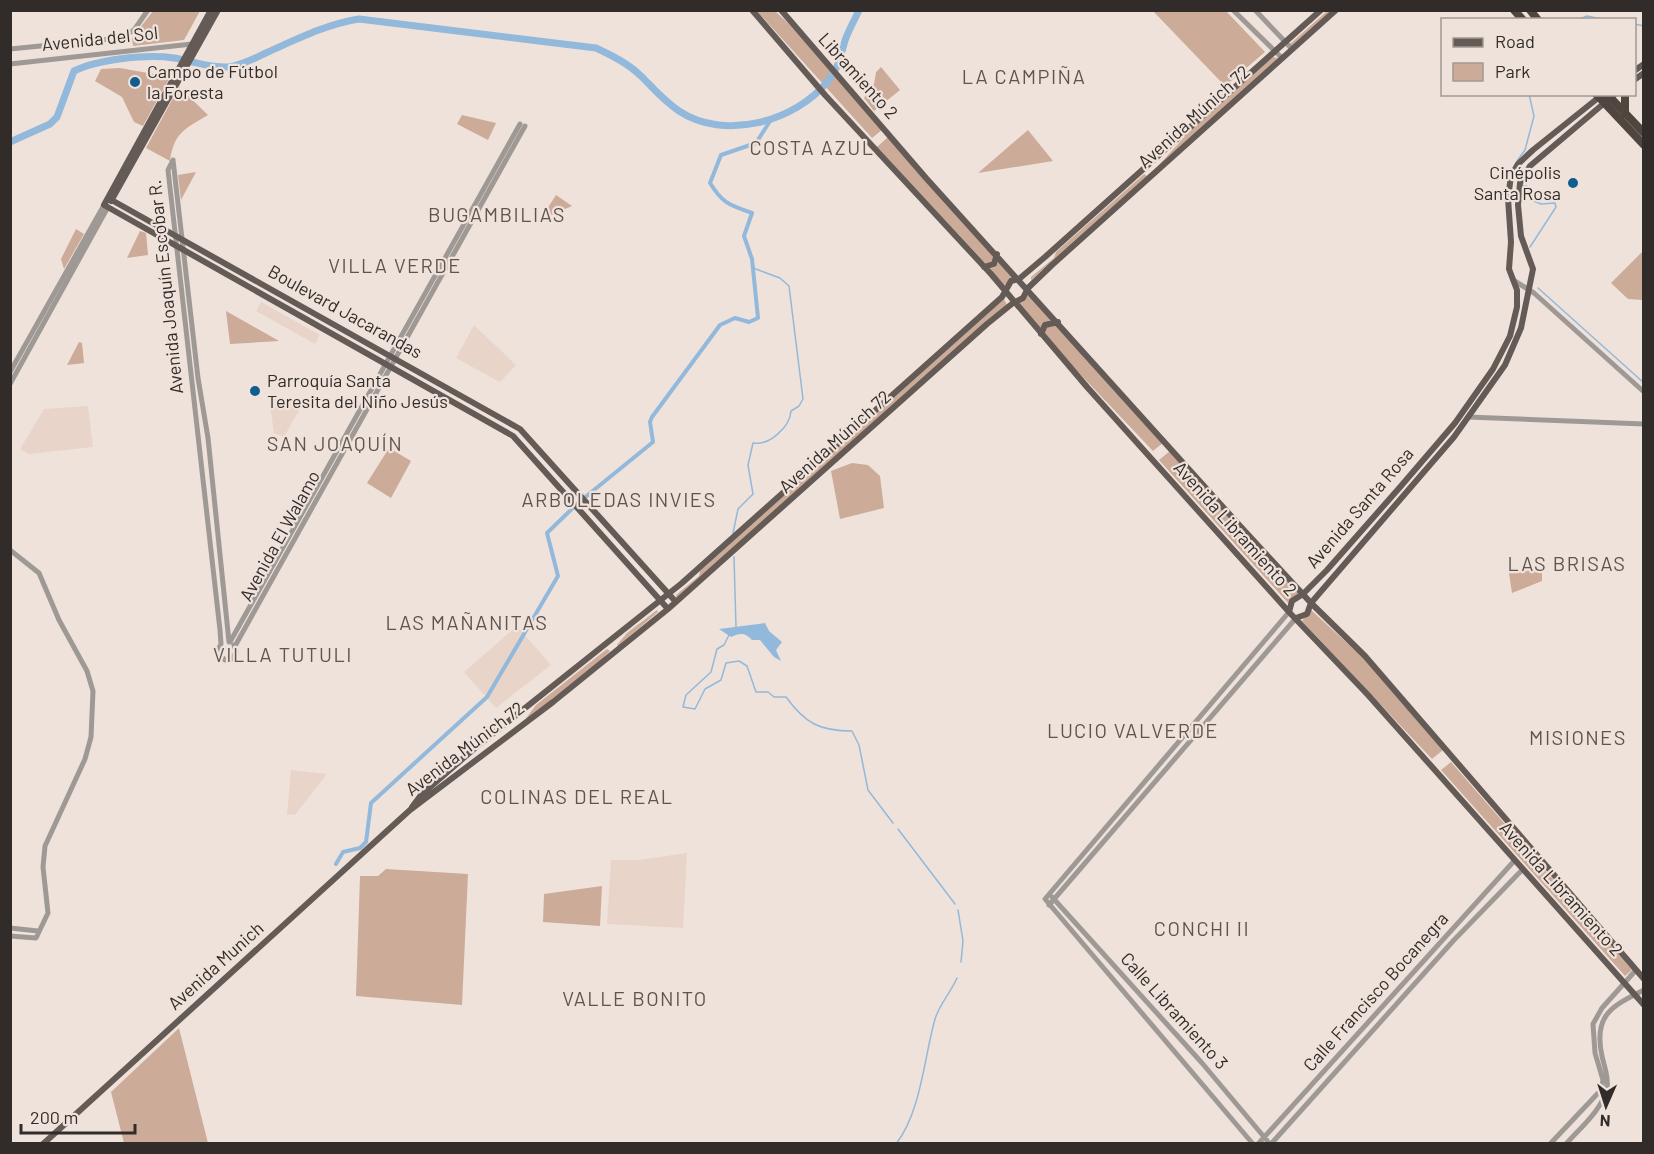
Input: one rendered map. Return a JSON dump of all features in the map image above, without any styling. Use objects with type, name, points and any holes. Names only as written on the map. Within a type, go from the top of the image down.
[{"type":"highway","points":[[1625,96],[1625,114]]},
{"type":"highway","points":[[1605,97],[1644,133]]},
{"type":"highway","points":[[1605,97],[1644,145]]},
{"type":"main road","points":[[190,55],[192,44],[211,10]]},
{"type":"main road","points":[[106,206],[181,70],[218,10]]},
{"type":"main road","name":"Libramiento 2","points":[[752,10],[825,95]]},
{"type":"main road","name":"Libramiento 2","points":[[780,10],[890,135]]},
{"type":"main road","name":"Avenida Múnich 72","points":[[410,810],[421,795],[475,748],[660,602],[1005,293],[1011,281],[1019,279],[1168,150],[1321,10]]},
{"type":"main road","name":"Avenida Múnich 72","points":[[410,810],[668,609],[1013,303],[1023,298],[1028,288],[1336,10]]},
{"type":"main road","name":"Avenida Libramiento 2","points":[[825,95],[984,267],[1013,303],[1289,612],[1368,695],[1644,1005]]},
{"type":"main road","name":"Avenida Santa Rosa","points":[[1296,618],[1307,614],[1311,603],[1468,417],[1514,349],[1521,328],[1527,288],[1533,269],[1525,248],[1518,205],[1518,192],[1524,175],[1530,166],[1605,97]]},
{"type":"main road","name":"Avenida Santa Rosa","points":[[1289,612],[1292,601],[1303,594],[1455,423],[1488,376],[1513,327],[1517,295],[1509,269],[1511,253],[1508,188],[1515,170],[1533,150],[1605,97]]},
{"type":"main road","name":"Avenida Libramiento 2","points":[[890,135],[1311,603],[1365,656],[1644,979]]},
{"type":"main road","name":"Boulevard Jacarandas","points":[[110,198],[520,429],[676,602]]},
{"type":"main road","name":"Boulevard Jacarandas","points":[[106,206],[513,436],[668,609]]},
{"type":"main road","points":[[1511,253],[1515,249],[1525,248]]},
{"type":"main road","points":[[984,267],[994,264],[997,254]]},
{"type":"main road","points":[[1041,334],[1045,325],[1058,322]]},
{"type":"main road","points":[[736,535],[746,541],[747,525]]},
{"type":"main road","points":[[475,748],[485,753]]},
{"type":"main road","name":"Avenida Munich","points":[[43,1143],[410,810]]},
{"type":"street","name":"Avenida del Sol","points":[[10,50],[121,38],[134,30],[148,10]]},
{"type":"street","points":[[1233,10],[1282,58]]},
{"type":"street","points":[[1255,10],[1292,49]]},
{"type":"street","name":"Avenida del Sol","points":[[10,64],[192,44]]},
{"type":"street","name":"Avenida El Walamo","points":[[231,644],[390,366],[522,125]]},
{"type":"street","name":"Avenida Joaquín Escobar R.","points":[[221,644],[174,233],[168,170],[173,160],[231,644]]},
{"type":"street","points":[[10,372],[106,206]]},
{"type":"street","points":[[10,384],[106,206]]},
{"type":"street","points":[[1513,280],[1527,288],[1644,392]]},
{"type":"street","points":[[1468,417],[1644,424]]},
{"type":"street","points":[[10,550],[39,573],[58,620],[87,670],[93,691],[91,737],[85,759],[45,846],[43,867],[48,914],[36,938],[10,936]]},
{"type":"street","name":"Avenida Santa Rosa","points":[[1046,896],[1289,612]]},
{"type":"street","name":"Avenida Santa Rosa","points":[[1049,905],[1296,618]]},
{"type":"street","points":[[221,644],[231,644],[234,657],[224,660],[217,652],[221,644]]},
{"type":"street","name":"Calle Francisco Bocanegra","points":[[1258,1143],[1515,860]]},
{"type":"street","name":"Calle Francisco Bocanegra","points":[[1270,1143],[1454,940],[1523,868]]},
{"type":"street","name":"Calle Libramiento 3","points":[[1046,896],[1055,899],[1270,1143]]},
{"type":"street","name":"Calle Libramiento 3","points":[[1046,896],[1049,905],[1253,1143]]},
{"type":"street","points":[[10,928],[38,931]]},
{"type":"street","name":"Avenida Libramiento 2","points":[[1624,981],[1636,970]]},
{"type":"street","points":[[1550,1143],[1601,1090],[1603,1080],[1594,1044],[1593,1024],[1598,1013],[1624,981]]},
{"type":"street","points":[[1566,1143],[1593,1114],[1604,1097],[1607,1078],[1600,1047],[1602,1020],[1614,1005],[1633,993],[1644,990]]},
{"type":"shaded area","points":[[261,302],[320,335],[315,344],[256,311]]},
{"type":"shaded area","points":[[474,325],[516,365],[500,382],[456,358]]},
{"type":"shaded area","points":[[282,397],[301,407],[284,437],[274,433],[269,399]]},
{"type":"shaded area","points":[[88,406],[93,447],[29,454],[20,449],[44,409]]},
{"type":"shaded area","points":[[517,626],[551,665],[496,708],[464,672]]},
{"type":"shaded area","points":[[291,770],[327,774],[295,815],[287,814]]},
{"type":"shaded area","points":[[687,853],[683,928],[607,924],[611,860],[639,860]]},
{"type":"green space","points":[[153,11],[200,11],[184,40],[133,46],[132,38]]},
{"type":"green space","points":[[757,11],[775,11],[788,23],[883,129],[872,138]]},
{"type":"green space","points":[[1153,11],[1226,11],[1265,52],[1225,86]]},
{"type":"green space","points":[[1327,11],[1336,11],[1293,47],[1290,44]]},
{"type":"green space","points":[[1273,57],[1277,58],[1276,62],[1158,166],[1189,132]]},
{"type":"green space","points":[[881,67],[900,90],[874,111],[864,98],[874,84],[876,72]]},
{"type":"green space","points":[[120,68],[170,77],[143,126],[134,122],[122,97],[95,81],[101,69]]},
{"type":"green space","points":[[179,87],[208,115],[182,132],[174,144],[170,161],[146,148]]},
{"type":"green space","points":[[462,115],[496,123],[488,140],[457,124]]},
{"type":"green space","points":[[1028,130],[1053,161],[978,173]]},
{"type":"green space","points":[[888,137],[994,251],[993,264],[987,265],[877,147]]},
{"type":"green space","points":[[196,172],[181,200],[178,175]]},
{"type":"green space","points":[[1144,174],[1147,176],[1031,280],[1031,277],[1054,258],[1056,252]]},
{"type":"green space","points":[[556,195],[572,206],[540,220]]},
{"type":"green space","points":[[76,229],[84,234],[64,269],[61,259]]},
{"type":"green space","points":[[140,231],[146,233],[148,255],[127,258]]},
{"type":"green space","points":[[1643,251],[1643,300],[1628,299],[1611,283]]},
{"type":"green space","points":[[1000,259],[1015,277],[1003,286],[989,269],[995,267]]},
{"type":"green space","points":[[1030,294],[1052,319],[1040,328],[1018,304]]},
{"type":"green space","points":[[1004,299],[1007,305],[677,599],[676,595],[699,576],[700,571]]},
{"type":"green space","points":[[226,311],[279,341],[230,344]]},
{"type":"green space","points":[[1054,324],[1164,442],[1153,451],[1045,337],[1044,332],[1048,326]]},
{"type":"green space","points":[[79,342],[82,343],[84,363],[67,365]]},
{"type":"green space","points":[[389,448],[411,461],[391,498],[367,483]]},
{"type":"green space","points":[[1170,451],[1299,594],[1289,604],[1159,460]]},
{"type":"green space","points":[[852,463],[868,465],[880,476],[884,508],[840,519],[831,471]]},
{"type":"green space","points":[[1542,569],[1542,581],[1512,593],[1509,573]]},
{"type":"green space","points":[[657,610],[658,612],[617,645],[627,633]]},
{"type":"green space","points":[[1311,610],[1371,665],[1443,750],[1432,759],[1302,621]]},
{"type":"green space","points":[[607,649],[610,651],[599,662],[524,721],[536,705]]},
{"type":"green space","points":[[1451,762],[1632,970],[1625,976],[1441,770]]},
{"type":"green space","points":[[386,869],[468,874],[462,1005],[356,996],[360,876],[378,876]]},
{"type":"green space","points":[[602,886],[600,926],[543,922],[544,894]]},
{"type":"green space","points":[[179,1028],[208,1143],[124,1143],[111,1092]]},
{"type":"water","points":[[765,623],[769,631],[782,642],[776,650],[781,661],[774,657],[760,640],[752,640],[742,634],[731,637],[719,629]]},
{"type":"waterway","points":[[10,142],[50,124],[57,117],[74,71],[84,67],[109,61],[151,57],[174,58],[229,67],[249,61],[324,28],[359,19],[596,48],[632,68],[664,99],[679,111],[697,120],[717,125],[737,126],[758,123],[797,107],[828,81],[840,59],[847,35],[859,10]]},
{"type":"waterway","points":[[1582,18],[1587,16],[1597,18]]},
{"type":"waterway","points":[[1636,24],[1644,26]]},
{"type":"waterway","points":[[1517,161],[1525,150],[1534,116],[1529,96]]},
{"type":"waterway","points":[[336,864],[343,852],[360,848],[366,842],[371,803],[487,697],[558,576],[547,533],[578,503],[653,442],[650,422],[652,417],[720,325],[735,318],[749,322],[758,318],[752,259],[744,236],[752,213],[728,203],[710,183],[721,155],[756,143],[772,118]]},
{"type":"waterway","points":[[1522,186],[1527,186],[1531,200],[1541,204],[1555,203],[1556,207],[1530,247]]},
{"type":"waterway","points":[[733,533],[738,509],[753,494],[748,465],[753,443],[766,442],[778,434],[787,423],[791,411],[799,406],[803,399],[789,286],[780,278],[753,268]]},
{"type":"waterway","points":[[1538,288],[1644,383]]},
{"type":"waterway","points":[[734,557],[736,627]]},
{"type":"waterway","points":[[729,635],[724,645],[717,649],[711,672],[686,695],[683,707],[695,709],[705,689],[721,680],[726,663],[739,661],[747,666],[756,692],[768,692],[774,697],[786,697],[814,724],[840,731],[852,731],[859,745],[868,790],[893,823]]},
{"type":"waterway","points":[[898,829],[955,904]]},
{"type":"waterway","points":[[958,910],[963,941],[961,962]]},
{"type":"waterway","points":[[896,1144],[916,1101],[937,1014],[957,978]]},
{"type":"place","name":"Campo de Fútbol la Foresta","points":[[135,82]]},
{"type":"place","name":"Cinépolis Santa Rosa","points":[[1573,183]]},
{"type":"place","name":"Parroquía Santa Teresita del Niño Jesús","points":[[255,391]]},
{"type":"district","name":"LA CAMPIÑA","points":[[1024,77]]},
{"type":"district","name":"COSTA AZUL","points":[[812,148]]},
{"type":"district","name":"BUGAMBILIAS","points":[[497,215]]},
{"type":"district","name":"VILLA VERDE","points":[[395,266]]},
{"type":"district","name":"SAN JOAQUÍN","points":[[335,444]]},
{"type":"district","name":"ARBOLEDAS INVIES","points":[[619,500]]},
{"type":"district","name":"LAS BRISAS","points":[[1567,564]]},
{"type":"district","name":"LAS MAÑANITAS","points":[[467,623]]},
{"type":"district","name":"VILLA TUTULI","points":[[283,655]]},
{"type":"district","name":"LUCIO VALVERDE","points":[[1133,731]]},
{"type":"district","name":"MISIONES","points":[[1578,738]]},
{"type":"district","name":"COLINAS DEL REAL","points":[[577,797]]},
{"type":"district","name":"CONCHI II","points":[[1202,929]]},
{"type":"district","name":"VALLE BONITO","points":[[635,999]]}]
